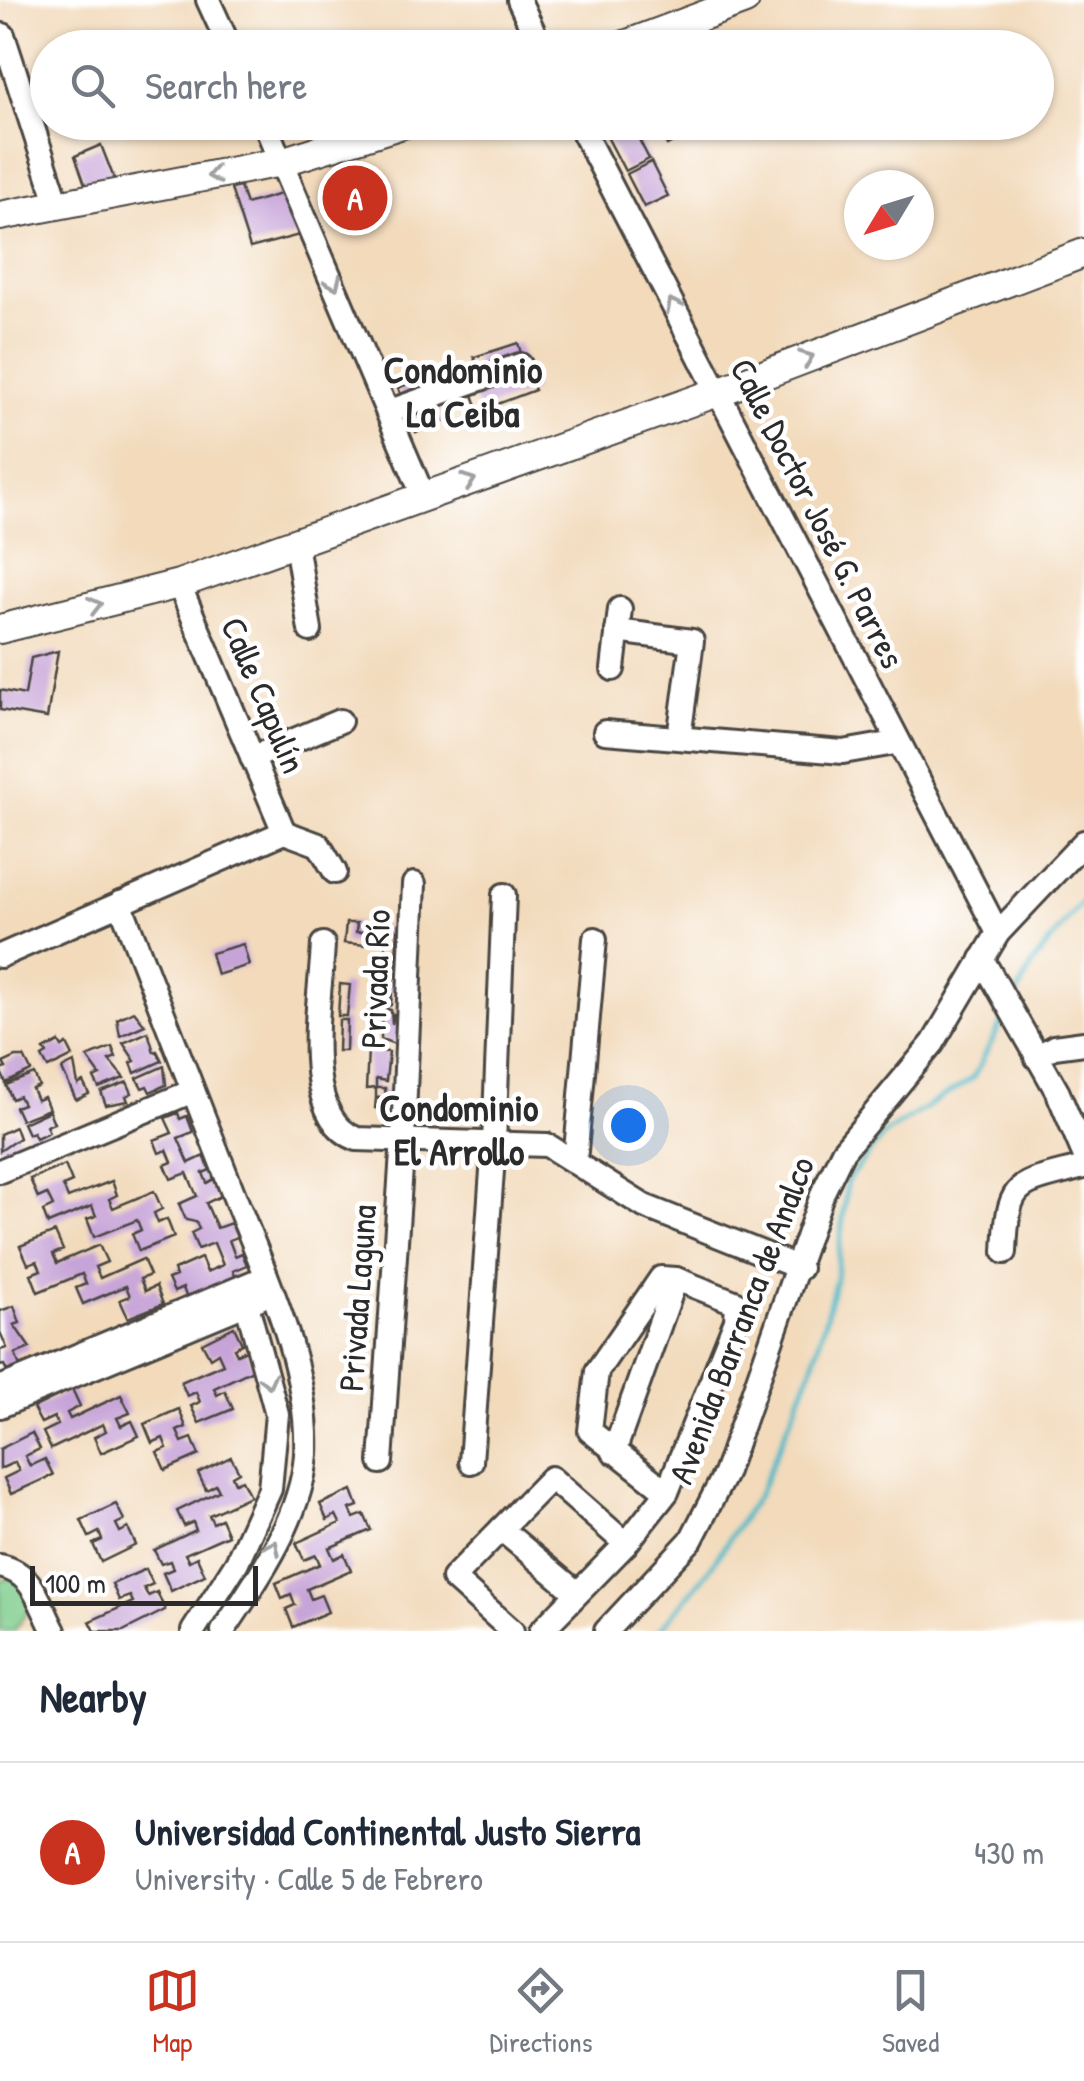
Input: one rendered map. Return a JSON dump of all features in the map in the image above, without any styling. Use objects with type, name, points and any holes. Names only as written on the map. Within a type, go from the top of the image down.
[{"type":"main road","points":[[666,30],[745,0]]},
{"type":"main road","points":[[0,216],[281,162],[351,140]]},
{"type":"main road","points":[[0,629],[179,584],[718,392],[1084,253]]},
{"type":"street","points":[[208,0],[222,30]]},
{"type":"street","points":[[519,0],[533,30]]},
{"type":"street","points":[[3,35],[30,119]]},
{"type":"street","points":[[37,140],[58,206]]},
{"type":"street","points":[[272,140],[390,410],[424,498]]},
{"type":"street","name":"Calle Doctor José G. Parres","points":[[587,140],[896,743],[998,933]]},
{"type":"street","points":[[390,410],[520,366]]},
{"type":"street","points":[[296,543],[310,630]]},
{"type":"street","name":"Calle Capulín","points":[[179,584],[284,832]]},
{"type":"street","points":[[613,668],[619,620],[692,640],[679,738]]},
{"type":"street","points":[[252,758],[340,721]]},
{"type":"street","points":[[605,732],[843,752],[896,743]]},
{"type":"street","points":[[0,956],[284,832],[318,845],[336,872]]},
{"type":"street","name":"Avenida Barranca de Analco","points":[[606,1631],[691,1540],[724,1474],[800,1268],[822,1192],[843,1151],[933,1042],[986,967],[998,933],[1084,842]]},
{"type":"street","name":"Privada Río","points":[[403,1138],[414,884]]},
{"type":"street","points":[[471,1462],[494,1144],[504,895]]},
{"type":"street","points":[[120,902],[268,1286],[299,1382],[306,1454],[296,1500],[252,1590],[223,1631]]},
{"type":"street","points":[[575,1162],[595,938]]},
{"type":"street","points":[[323,944],[318,1088],[329,1118],[342,1133],[358,1139],[547,1146],[644,1206],[800,1268]]},
{"type":"street","points":[[986,967],[1058,1093],[1084,1154]]},
{"type":"street","points":[[1034,1054],[1084,1043]]},
{"type":"street","points":[[0,1170],[193,1090]]},
{"type":"street","name":"Privada Laguna","points":[[381,1462],[403,1138]]},
{"type":"street","points":[[1005,1252],[1006,1213],[1014,1191],[1026,1182],[1084,1167]]},
{"type":"street","points":[[541,1631],[626,1544],[666,1492],[736,1320],[738,1303],[676,1279],[661,1278],[597,1371],[590,1431],[666,1492]]},
{"type":"street","points":[[614,1452],[676,1279]]},
{"type":"street","points":[[0,1388],[268,1286]]},
{"type":"street","points":[[0,1406],[245,1295]]},
{"type":"street","points":[[194,1631],[237,1562],[270,1489],[277,1414],[245,1295]]},
{"type":"street","points":[[512,1631],[453,1578],[550,1478],[626,1544]]},
{"type":"street","points":[[501,1529],[577,1593]]},
{"type":"street","points":[[0,1566],[18,1570],[35,1592],[43,1626]]},
{"type":"green space","points":[[14,1577],[33,1604],[14,1631],[0,1631],[0,1580]]},
{"type":"building","points":[[609,140],[639,140],[649,159],[625,171]]},
{"type":"building","points":[[101,145],[115,181],[86,187],[75,156]]},
{"type":"building","points":[[651,162],[668,196],[644,207],[627,174]]},
{"type":"building","points":[[240,187],[246,204],[291,191],[311,232],[250,248],[231,189]]},
{"type":"building","points":[[518,343],[523,360],[480,374],[474,357]]},
{"type":"building","points":[[447,367],[453,382],[404,403],[398,388]]},
{"type":"building","points":[[528,374],[535,390],[479,411],[473,395]]},
{"type":"building","points":[[437,406],[443,421],[416,432],[410,416]]},
{"type":"building","points":[[58,651],[47,718],[0,710],[0,690],[25,695],[31,658]]},
{"type":"building","points":[[346,923],[357,923],[356,932],[367,932],[366,945],[344,943]]},
{"type":"building","points":[[376,926],[386,926],[386,937],[375,937]]},
{"type":"building","points":[[388,928],[398,930],[395,969],[384,968]]},
{"type":"building","points":[[243,944],[249,965],[217,975],[211,953]]},
{"type":"building","points":[[383,979],[393,979],[391,1005],[383,1008],[391,1010],[392,1024],[394,1014],[402,1016],[400,1046],[381,1039]]},
{"type":"building","points":[[340,984],[350,985],[347,1016],[338,1016]]},
{"type":"building","points":[[134,1011],[145,1025],[120,1036],[117,1019]]},
{"type":"building","points":[[339,1020],[347,1020],[346,1051],[338,1051]]},
{"type":"building","points":[[148,1032],[154,1052],[162,1061],[135,1073],[131,1063],[135,1061],[123,1043]]},
{"type":"building","points":[[59,1042],[62,1047],[67,1044],[73,1056],[48,1068],[42,1057],[47,1054],[44,1050]]},
{"type":"building","points":[[112,1047],[116,1057],[109,1060],[124,1078],[99,1088],[94,1078],[100,1075],[87,1057]]},
{"type":"building","points":[[368,1050],[389,1052],[386,1081],[376,1079],[376,1088],[366,1089]]},
{"type":"building","points":[[24,1057],[31,1071],[6,1083],[0,1070],[6,1068],[3,1063]]},
{"type":"building","points":[[74,1063],[78,1085],[83,1082],[89,1094],[76,1100],[62,1069]]},
{"type":"building","points":[[164,1066],[166,1085],[150,1092],[147,1086],[142,1088],[137,1078]]},
{"type":"building","points":[[34,1074],[39,1086],[32,1089],[37,1100],[44,1097],[49,1109],[21,1120],[15,1107],[23,1104],[19,1096],[12,1099],[6,1085]]},
{"type":"building","points":[[127,1082],[132,1093],[126,1096],[128,1101],[106,1105],[101,1092]]},
{"type":"building","points":[[376,1088],[385,1088],[386,1097],[376,1098]]},
{"type":"building","points":[[376,1098],[386,1100],[384,1110],[375,1108]]},
{"type":"building","points":[[49,1111],[54,1123],[46,1126],[49,1132],[36,1138],[33,1132],[28,1134],[23,1123]]},
{"type":"building","points":[[178,1113],[180,1119],[187,1116],[193,1132],[178,1138],[189,1163],[204,1156],[210,1170],[203,1173],[207,1183],[214,1179],[221,1196],[206,1203],[217,1228],[231,1223],[237,1237],[229,1240],[235,1256],[242,1253],[247,1265],[233,1271],[239,1285],[222,1292],[219,1284],[198,1298],[196,1293],[186,1296],[183,1288],[174,1292],[168,1279],[176,1276],[174,1270],[201,1258],[207,1272],[223,1265],[214,1243],[198,1249],[191,1233],[199,1229],[196,1222],[186,1220],[179,1204],[197,1196],[187,1173],[171,1179],[165,1165],[172,1162],[167,1150],[159,1153],[154,1140],[172,1133],[165,1118]]},
{"type":"building","points":[[15,1127],[19,1138],[0,1151],[0,1134]]},
{"type":"building","points":[[65,1165],[72,1182],[63,1186],[68,1198],[112,1181],[117,1195],[109,1199],[113,1208],[154,1191],[162,1209],[154,1213],[158,1223],[167,1219],[174,1237],[139,1251],[132,1234],[141,1230],[137,1220],[94,1237],[87,1219],[96,1216],[92,1206],[48,1224],[43,1211],[53,1206],[47,1194],[38,1198],[30,1179]]},
{"type":"building","points":[[55,1232],[63,1250],[53,1254],[57,1263],[99,1245],[107,1262],[95,1267],[100,1278],[143,1259],[150,1275],[140,1279],[145,1291],[156,1286],[163,1304],[128,1318],[120,1300],[130,1296],[126,1286],[83,1304],[76,1288],[86,1284],[82,1274],[38,1292],[31,1274],[41,1270],[37,1261],[28,1264],[20,1246]]},
{"type":"building","points":[[14,1306],[20,1323],[14,1325],[30,1348],[15,1354],[20,1366],[7,1371],[4,1365],[0,1366],[0,1350],[7,1348],[0,1332],[0,1311]]},
{"type":"building","points":[[234,1327],[242,1344],[234,1348],[237,1354],[246,1350],[255,1369],[214,1388],[217,1395],[225,1391],[233,1409],[199,1423],[191,1406],[200,1402],[196,1392],[187,1396],[181,1382],[223,1364],[218,1353],[210,1358],[202,1343]]},
{"type":"building","points":[[72,1389],[80,1406],[67,1413],[70,1419],[121,1395],[130,1413],[117,1418],[121,1426],[132,1421],[139,1436],[101,1453],[94,1437],[106,1431],[103,1424],[51,1449],[43,1432],[58,1425],[54,1417],[41,1423],[33,1408]]},
{"type":"building","points":[[179,1409],[186,1427],[177,1431],[182,1442],[192,1438],[199,1455],[165,1470],[157,1452],[167,1448],[163,1438],[152,1443],[144,1424]]},
{"type":"building","points":[[32,1433],[40,1449],[25,1456],[30,1466],[45,1459],[53,1475],[11,1494],[4,1478],[19,1471],[15,1462],[0,1469],[0,1449]]},
{"type":"building","points":[[231,1457],[239,1472],[232,1476],[235,1483],[242,1480],[250,1496],[209,1515],[213,1523],[221,1519],[228,1535],[185,1554],[189,1561],[197,1557],[205,1575],[171,1591],[163,1573],[173,1569],[170,1561],[161,1564],[154,1550],[196,1530],[193,1522],[184,1526],[177,1511],[219,1491],[216,1485],[206,1490],[198,1473]]},
{"type":"building","points":[[352,1490],[358,1506],[350,1509],[354,1518],[364,1514],[371,1530],[329,1548],[334,1559],[344,1554],[351,1570],[307,1589],[311,1599],[321,1595],[328,1612],[293,1627],[286,1609],[295,1605],[291,1594],[282,1598],[276,1583],[320,1564],[316,1555],[304,1560],[296,1543],[340,1523],[336,1515],[327,1520],[320,1504]]},
{"type":"building","points":[[116,1504],[124,1520],[116,1524],[120,1532],[128,1528],[136,1545],[101,1562],[93,1544],[102,1540],[99,1532],[89,1537],[81,1520]]},
{"type":"building","points":[[146,1569],[153,1584],[144,1588],[148,1596],[157,1592],[165,1610],[123,1631],[95,1631],[90,1621],[133,1602],[130,1596],[119,1600],[112,1584]]},
{"type":"waterway","points":[[1013,1002],[1033,963],[1084,899]]},
{"type":"waterway","points":[[659,1631],[708,1571],[760,1492],[812,1368],[836,1279],[847,1181],[884,1134],[973,1078],[1005,1016]]},
{"type":"place","name":"Universidad Continental Justo Sierra","points":[[355,198]]},
{"type":"district","name":"Condominio La Ceiba","points":[[463,391]]},
{"type":"district","name":"Condominio El Arrollo","points":[[459,1129]]}]
